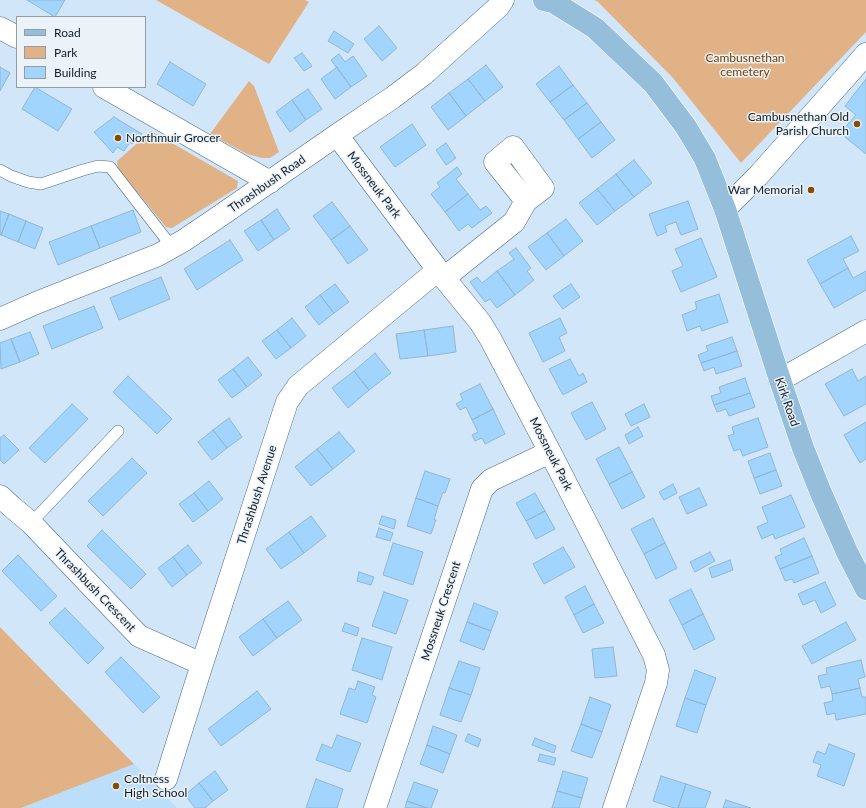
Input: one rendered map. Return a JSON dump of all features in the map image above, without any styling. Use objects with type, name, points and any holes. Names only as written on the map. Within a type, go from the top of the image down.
[{"type":"main road","name":"Kirk Road","points":[[551,1],[595,28],[653,82],[686,127],[705,158],[725,208],[803,448],[847,552],[866,589]]},
{"type":"street","name":"Thrashbush Road","points":[[0,319],[36,303],[158,255],[172,247],[217,218],[392,98],[424,74],[498,7],[503,0]]},
{"type":"street","points":[[0,28],[16,37]]},
{"type":"street","points":[[725,208],[758,176],[866,54]]},
{"type":"street","points":[[106,88],[270,182]]},
{"type":"street","name":"Mossneuk Park","points":[[336,135],[441,274],[480,322],[490,338],[654,654],[658,670],[656,683],[614,808]]},
{"type":"street","name":"Thrashbush Avenue","points":[[166,779],[287,402],[298,386],[441,274],[514,222],[526,202]]},
{"type":"street","points":[[780,380],[866,331]]},
{"type":"street","name":"Mossneuk Crescent","points":[[376,808],[482,489],[490,480],[550,452]]},
{"type":"street","name":"Thrashbush Crescent","points":[[4,506],[31,523],[139,636],[202,664]]},
{"type":"lane","points":[[0,170],[28,182],[41,184],[98,166],[110,168],[172,247]]},
{"type":"lane","points":[[31,523],[118,431]]},
{"type":"shaded area","name":"Coltness High School","points":[[134,764],[177,808],[21,808]]},
{"type":"green space","points":[[156,0],[305,0],[309,2],[269,64]]},
{"type":"green space","name":"Cambusnethan cemetery","points":[[594,0],[866,0],[866,32],[741,163],[673,78],[598,2]]},
{"type":"green space","points":[[249,81],[254,86],[279,152],[270,158],[262,158],[247,154],[210,134]]},
{"type":"green space","points":[[151,131],[238,181],[237,188],[172,228],[166,227],[118,169],[117,161]]},
{"type":"green space","points":[[0,627],[134,764],[21,808],[0,808]]},
{"type":"building","points":[[27,0],[65,0],[56,16]]},
{"type":"building","points":[[379,26],[397,48],[382,61],[364,39]]},
{"type":"building","points":[[334,31],[354,44],[348,53],[328,41]]},
{"type":"building","points":[[302,53],[312,66],[304,71],[294,58]]},
{"type":"building","points":[[339,54],[345,62],[353,56],[367,76],[351,87],[331,60]]},
{"type":"building","points":[[170,62],[206,84],[193,106],[157,84]]},
{"type":"building","points":[[486,65],[503,87],[485,101],[468,79]]},
{"type":"building","points":[[559,66],[573,85],[550,102],[536,84]]},
{"type":"building","points":[[0,67],[10,73],[0,91]]},
{"type":"building","points":[[337,67],[351,87],[335,99],[321,79]]},
{"type":"building","points":[[468,79],[485,101],[466,116],[449,93]]},
{"type":"building","name":"Cambusnethan Old Parish Church","points":[[866,79],[866,154],[840,133],[856,115],[845,106]]},
{"type":"building","points":[[573,85],[587,103],[564,120],[550,102]]},
{"type":"building","points":[[34,88],[37,88],[72,109],[58,131],[22,109]]},
{"type":"building","points":[[308,89],[322,109],[306,120],[292,100]]},
{"type":"building","points":[[449,93],[466,116],[448,130],[431,107]]},
{"type":"building","points":[[292,100],[306,120],[290,132],[276,112]]},
{"type":"building","points":[[587,103],[601,122],[578,139],[564,120]]},
{"type":"building","name":"Northmuir Grocer","points":[[114,117],[142,134],[132,144],[130,142],[124,151],[117,147],[113,153],[94,132]]},
{"type":"building","points":[[601,122],[615,140],[592,158],[578,139]]},
{"type":"building","points":[[412,124],[426,145],[395,167],[380,147]]},
{"type":"building","points":[[446,143],[456,158],[446,165],[436,150]]},
{"type":"building","points":[[634,160],[652,183],[634,197],[616,174]]},
{"type":"building","points":[[457,167],[462,174],[456,179],[468,194],[445,212],[431,194],[440,187],[437,183]]},
{"type":"building","points":[[616,174],[634,197],[615,211],[597,189]]},
{"type":"building","points":[[597,189],[615,211],[597,225],[579,203]]},
{"type":"building","points":[[468,194],[480,210],[486,206],[492,213],[472,228],[468,224],[459,231],[445,212]]},
{"type":"building","points":[[688,201],[698,229],[681,235],[676,222],[665,226],[667,232],[657,236],[649,214]]},
{"type":"building","points":[[332,202],[350,226],[331,240],[313,216]]},
{"type":"building","points":[[277,209],[290,229],[274,240],[261,220]]},
{"type":"building","points":[[133,210],[141,232],[100,248],[91,226]]},
{"type":"building","points":[[0,211],[9,214],[1,235],[0,235]]},
{"type":"building","points":[[9,214],[26,221],[18,242],[1,235]]},
{"type":"building","points":[[566,219],[583,241],[564,256],[547,233]]},
{"type":"building","points":[[261,220],[274,240],[258,251],[244,231]]},
{"type":"building","points":[[26,221],[43,228],[35,249],[18,242]]},
{"type":"building","points":[[91,226],[100,248],[58,265],[49,242]]},
{"type":"building","points":[[350,226],[368,250],[348,264],[331,240]]},
{"type":"building","points":[[547,233],[564,256],[546,270],[528,247]]},
{"type":"building","points":[[851,236],[859,251],[843,259],[848,268],[820,284],[807,260]]},
{"type":"building","points":[[701,238],[717,277],[681,292],[672,271],[683,266],[675,249]]},
{"type":"building","points":[[230,240],[243,260],[197,290],[184,269]]},
{"type":"building","points":[[516,248],[531,268],[527,271],[534,280],[515,295],[497,271],[514,259],[509,253]]},
{"type":"building","points":[[848,268],[853,278],[866,271],[866,290],[834,308],[820,284]]},
{"type":"building","points":[[497,271],[515,295],[497,308],[490,299],[485,302],[470,282],[477,277],[482,283]]},
{"type":"building","points":[[161,277],[170,299],[119,320],[110,298]]},
{"type":"building","points":[[335,284],[349,302],[334,313],[320,295]]},
{"type":"building","points":[[571,284],[580,297],[563,309],[553,296]]},
{"type":"building","points":[[719,294],[728,322],[702,331],[700,326],[687,331],[682,315],[697,309],[695,302]]},
{"type":"building","points":[[320,295],[334,313],[319,325],[305,307]]},
{"type":"building","points":[[94,306],[103,328],[52,349],[43,326]]},
{"type":"building","points":[[292,318],[306,336],[291,348],[277,330]]},
{"type":"building","points":[[560,318],[567,333],[559,337],[565,351],[543,362],[529,333]]},
{"type":"building","points":[[453,326],[456,352],[428,356],[424,330]]},
{"type":"building","points":[[277,330],[291,348],[276,359],[262,341]]},
{"type":"building","points":[[424,330],[428,356],[400,359],[396,334]]},
{"type":"building","points":[[30,332],[39,354],[20,362],[11,339]]},
{"type":"building","points":[[732,337],[737,351],[701,363],[698,355],[708,351],[706,346]]},
{"type":"building","points":[[11,339],[20,362],[1,369],[0,343]]},
{"type":"building","points":[[737,351],[742,366],[716,374],[714,367],[704,371],[701,363]]},
{"type":"building","points":[[375,353],[391,373],[369,390],[354,371]]},
{"type":"building","points":[[248,357],[262,375],[247,387],[233,369]]},
{"type":"building","points":[[570,359],[579,376],[583,373],[587,382],[563,395],[549,369]]},
{"type":"building","points":[[233,369],[247,387],[232,398],[218,380]]},
{"type":"building","points":[[852,369],[858,381],[866,376],[866,404],[844,416],[825,384]]},
{"type":"building","points":[[354,371],[369,390],[348,408],[332,388]]},
{"type":"building","points":[[128,376],[172,419],[157,434],[113,392]]},
{"type":"building","points":[[745,378],[750,393],[714,405],[711,396],[721,393],[719,387]]},
{"type":"building","points":[[480,384],[493,409],[472,420],[466,407],[460,410],[456,404],[463,400],[460,394]]},
{"type":"building","points":[[750,393],[755,407],[729,416],[726,409],[717,412],[714,405]]},
{"type":"building","points":[[592,402],[606,429],[586,440],[571,413]]},
{"type":"building","points":[[72,404],[88,419],[45,463],[29,448]]},
{"type":"building","points":[[644,404],[650,417],[631,426],[625,414]]},
{"type":"building","points":[[493,409],[505,434],[485,444],[482,438],[475,441],[472,435],[478,432],[472,420]]},
{"type":"building","points":[[229,418],[242,437],[227,448],[213,430]]},
{"type":"building","points":[[758,418],[768,447],[743,456],[740,449],[734,451],[728,436],[734,434],[732,427]]},
{"type":"building","points":[[866,422],[866,459],[860,463],[844,435]]},
{"type":"building","points":[[638,427],[643,436],[629,444],[625,435]]},
{"type":"building","points":[[213,430],[227,448],[212,460],[198,442]]},
{"type":"building","points":[[339,432],[355,451],[333,469],[317,449]]},
{"type":"building","points":[[4,435],[19,450],[4,464],[0,460],[0,438]]},
{"type":"building","points":[[619,447],[632,472],[609,484],[596,459]]},
{"type":"building","points":[[317,449],[333,469],[311,486],[295,467]]},
{"type":"building","points":[[770,453],[776,470],[754,478],[748,461]]},
{"type":"building","points":[[132,458],[147,473],[103,516],[88,501]]},
{"type":"building","points":[[776,470],[782,486],[760,494],[754,478]]},
{"type":"building","points":[[425,471],[450,479],[438,506],[416,498]]},
{"type":"building","points":[[632,472],[645,497],[622,509],[609,484]]},
{"type":"building","points":[[209,481],[223,499],[208,511],[194,493]]},
{"type":"building","points":[[673,484],[677,493],[664,500],[659,492]]},
{"type":"building","points":[[699,488],[707,505],[687,514],[679,497]]},
{"type":"building","points":[[194,493],[208,511],[193,522],[179,504]]},
{"type":"building","points":[[535,493],[545,511],[526,521],[516,503]]},
{"type":"building","points":[[791,495],[805,527],[775,539],[773,534],[762,539],[757,527],[768,522],[762,507]]},
{"type":"building","points":[[416,498],[438,506],[434,520],[436,520],[431,534],[407,526]]},
{"type":"building","points":[[545,511],[555,529],[536,539],[526,521]]},
{"type":"building","points":[[311,516],[326,536],[304,553],[289,532]]},
{"type":"building","points":[[382,516],[396,520],[394,529],[379,524]]},
{"type":"building","points":[[653,518],[665,543],[644,554],[631,529]]},
{"type":"building","points":[[379,528],[393,533],[390,541],[376,537]]},
{"type":"building","points":[[102,530],[146,574],[131,589],[87,546]]},
{"type":"building","points":[[289,532],[304,553],[281,569],[266,549]]},
{"type":"building","points":[[804,538],[812,556],[780,569],[775,557],[782,554],[780,549]]},
{"type":"building","points":[[393,543],[423,552],[413,585],[383,575]]},
{"type":"building","points":[[665,543],[677,568],[656,579],[644,554]]},
{"type":"building","points":[[188,545],[202,563],[187,575],[173,557]]},
{"type":"building","points":[[563,547],[575,567],[544,584],[533,564]]},
{"type":"building","points":[[710,552],[715,561],[695,572],[690,562]]},
{"type":"building","points":[[18,555],[57,596],[41,611],[2,571]]},
{"type":"building","points":[[812,556],[819,573],[794,583],[792,579],[785,581],[780,569]]},
{"type":"building","points":[[173,557],[187,575],[172,587],[158,568]]},
{"type":"building","points":[[730,560],[733,570],[712,578],[709,568]]},
{"type":"building","points":[[359,572],[374,577],[371,585],[357,581]]},
{"type":"building","points":[[825,582],[836,605],[821,613],[815,600],[803,605],[798,594]]},
{"type":"building","points":[[585,586],[594,604],[574,615],[565,597]]},
{"type":"building","points":[[691,589],[703,614],[682,625],[669,600]]},
{"type":"building","points":[[384,592],[408,600],[396,634],[372,626]]},
{"type":"building","points":[[288,601],[302,620],[277,638],[263,619]]},
{"type":"building","points":[[474,603],[498,612],[491,631],[467,622]]},
{"type":"building","points":[[594,604],[604,623],[583,633],[574,615]]},
{"type":"building","points":[[65,608],[104,648],[88,664],[49,623]]},
{"type":"building","points":[[703,614],[715,639],[694,650],[682,625]]},
{"type":"building","points":[[263,619],[277,638],[253,656],[239,637]]},
{"type":"building","points":[[467,622],[491,631],[484,650],[460,641]]},
{"type":"building","points":[[846,622],[856,640],[812,664],[802,646]]},
{"type":"building","points":[[345,623],[359,628],[357,636],[342,631]]},
{"type":"building","points":[[362,638],[392,647],[382,680],[352,670]]},
{"type":"building","points":[[613,647],[617,676],[595,678],[592,649]]},
{"type":"building","points":[[121,657],[160,697],[143,713],[105,672]]},
{"type":"building","points":[[861,660],[865,677],[858,679],[860,688],[832,694],[830,686],[821,688],[818,676],[827,674],[826,668]]},
{"type":"building","points":[[459,661],[480,668],[471,695],[449,688]]},
{"type":"building","points":[[695,670],[716,678],[706,705],[685,698]]},
{"type":"building","points":[[358,681],[375,687],[372,695],[376,697],[367,723],[340,714],[349,688],[355,690]]},
{"type":"building","points":[[449,688],[471,695],[461,722],[440,715]]},
{"type":"building","points":[[860,688],[862,697],[866,697],[866,714],[836,720],[835,713],[827,715],[824,703],[833,701],[832,694]]},
{"type":"building","points":[[257,691],[271,709],[221,746],[208,729]]},
{"type":"building","points":[[590,697],[611,705],[602,732],[581,724]]},
{"type":"building","points":[[685,698],[706,705],[697,733],[676,726]]},
{"type":"building","points":[[581,724],[602,732],[592,758],[571,751]]},
{"type":"building","points":[[433,726],[457,735],[450,754],[427,745]]},
{"type":"building","points":[[468,734],[481,739],[478,747],[465,741]]},
{"type":"building","points":[[337,735],[361,743],[350,772],[316,760],[322,744],[332,748]]},
{"type":"building","points":[[535,738],[556,746],[554,753],[532,745]]},
{"type":"building","points":[[829,744],[855,754],[844,786],[817,776],[821,765],[813,762],[817,751],[825,754]]},
{"type":"building","points":[[427,745],[450,754],[443,773],[420,764]]},
{"type":"building","points":[[540,754],[556,758],[554,765],[538,761]]},
{"type":"building","points":[[215,771],[228,790],[213,801],[199,783]]},
{"type":"building","points":[[563,771],[588,778],[582,798],[557,791]]},
{"type":"building","points":[[661,776],[686,784],[678,808],[653,801]]},
{"type":"building","points":[[316,779],[343,789],[337,808],[306,808]]},
{"type":"building","points":[[414,782],[438,790],[431,808],[407,801]]},
{"type":"building","points":[[199,783],[213,801],[205,808],[195,808],[185,795]]},
{"type":"building","points":[[686,784],[711,792],[705,808],[678,808]]},
{"type":"building","points":[[557,791],[582,798],[579,808],[552,808]]},
{"type":"building","points":[[726,800],[751,808],[723,808]]},
{"type":"building","points":[[407,801],[427,808],[405,808]]},
{"type":"place","name":"Cambusnethan Old Parish Church","points":[[857,124]]},
{"type":"place","name":"Northmuir Grocer","points":[[118,138]]},
{"type":"place","name":"War Memorial","points":[[811,190]]},
{"type":"place","name":"Coltness High School","points":[[116,786]]}]
